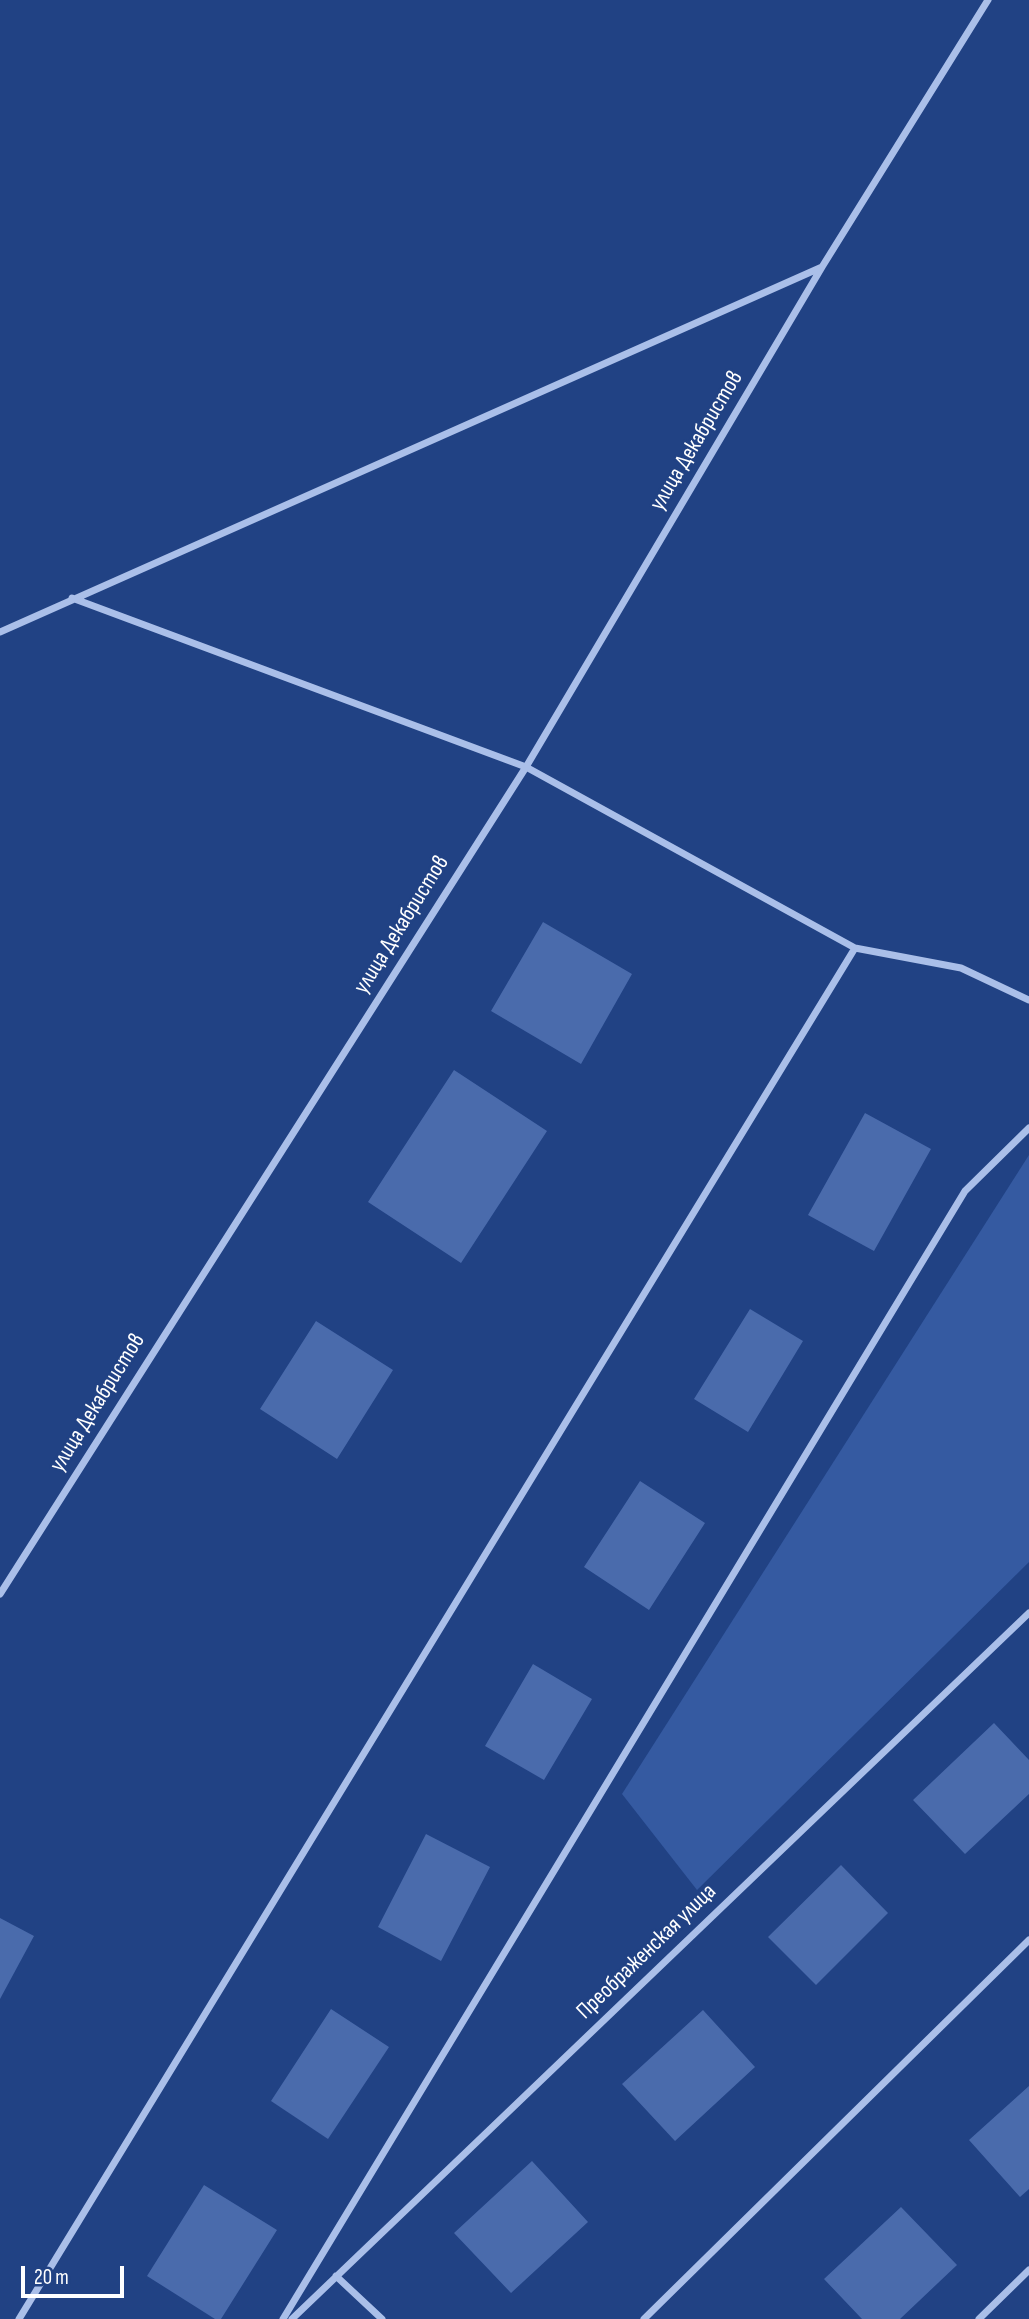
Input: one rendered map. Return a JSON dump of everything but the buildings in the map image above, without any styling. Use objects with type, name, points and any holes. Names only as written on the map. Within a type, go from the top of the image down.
[{"type":"street","name":"улица Декабристов","points":[[0,1594],[526,767],[822,267],[988,0]]},
{"type":"street","points":[[0,632],[71,598],[822,267]]},
{"type":"street","points":[[71,598],[526,767],[855,948],[961,968],[1029,1000]]},
{"type":"street","points":[[19,2319],[855,948]]},
{"type":"street","points":[[283,2319],[965,1191],[1029,1128]]},
{"type":"street","name":"Преображенская улица","points":[[292,2319],[1029,1613]]},
{"type":"street","points":[[643,2319],[1029,1940]]},
{"type":"street","points":[[979,2319],[1029,2270]]},
{"type":"street","points":[[336,2276],[382,2319]]},
{"type":"shaded area","points":[[1029,1155],[1029,1562],[697,1890],[622,1794]]}]
